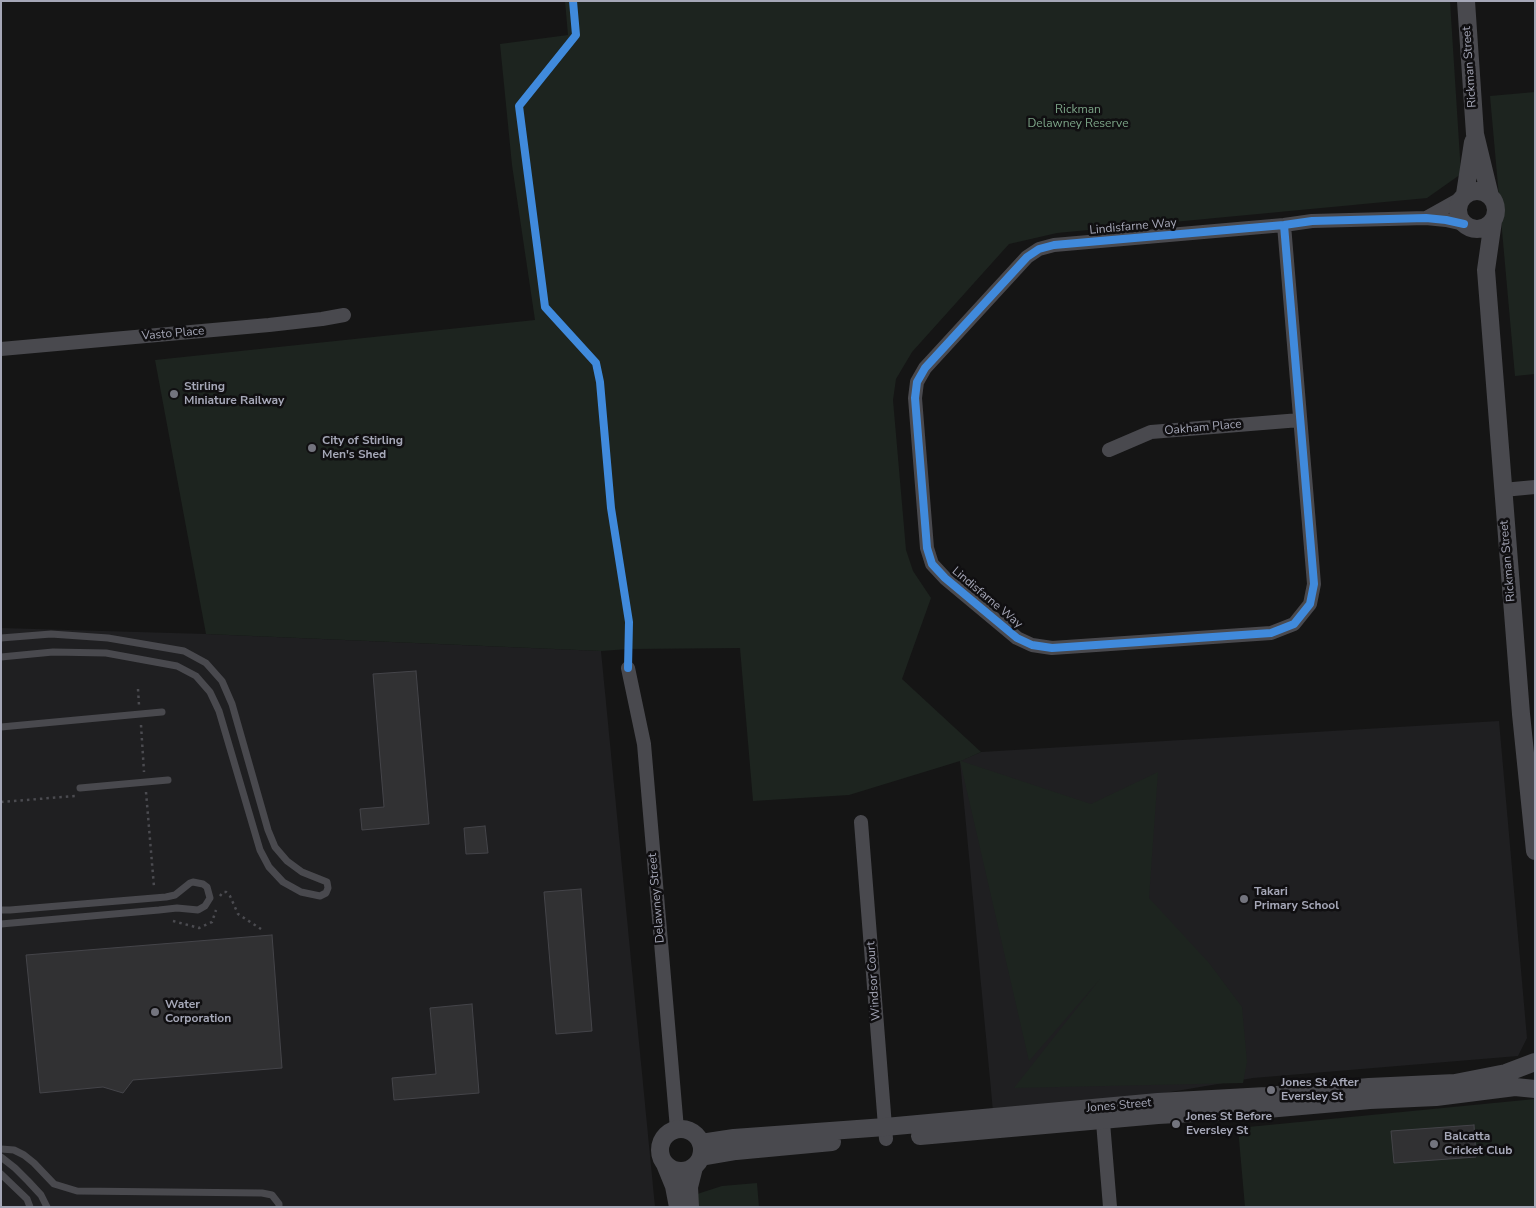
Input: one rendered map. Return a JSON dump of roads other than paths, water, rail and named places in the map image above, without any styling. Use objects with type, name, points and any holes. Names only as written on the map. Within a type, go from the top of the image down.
[{"type":"street","name":"Rickman Street","points":[[1466,1],[1475,134],[1490,196]]},
{"type":"street","name":"Rickman Street","points":[[1463,196],[1475,134]]},
{"type":"street","points":[[1478,190],[1490,196],[1496,208],[1493,221],[1482,228],[1476,229],[1466,226],[1459,219],[1457,212],[1458,205],[1463,196],[1471,191],[1478,190]]},
{"type":"street","name":"Lindisfarne Way","points":[[1426,218],[1463,196]]},
{"type":"street","name":"Lindisfarne Way","points":[[1284,225],[1314,584],[1310,604],[1294,624],[1271,633],[1052,648],[1032,645],[1017,638],[945,578],[932,564],[927,548],[915,398],[918,382],[925,368],[1027,257],[1039,249],[1054,245],[1312,221],[1426,218],[1446,220],[1466,226]]},
{"type":"street","name":"Rickman Street","points":[[1493,221],[1486,270],[1521,714],[1535,851]]},
{"type":"street","name":"Rickman Street","points":[[1466,226],[1478,244],[1486,270]]},
{"type":"street","name":"Vasto Place","points":[[1,349],[304,322],[344,315]]},
{"type":"street","name":"Oakham Place","points":[[1109,450],[1151,432],[1300,420]]},
{"type":"street","points":[[1503,490],[1535,487]]},
{"type":"street","name":"Delawney Street","points":[[628,668],[644,744],[677,1130]]},
{"type":"street","name":"Windsor Court","points":[[861,822],[886,1133]]},
{"type":"street","name":"Jones Street","points":[[1102,1114],[1158,1102],[1455,1083],[1506,1072],[1535,1062]]},
{"type":"street","points":[[1535,1066],[1533,1072],[1535,1082]]},
{"type":"street","name":"Jones Street","points":[[665,1164],[682,1171],[699,1156],[762,1136],[886,1133],[1102,1114],[1267,1109],[1370,1100],[1436,1097],[1515,1087],[1535,1089]]},
{"type":"street","points":[[1102,1114],[1110,1207]]},
{"type":"street","points":[[678,1207],[674,1186],[661,1156],[660,1149],[666,1136],[677,1130],[689,1130],[698,1138],[699,1156],[689,1187],[690,1207]]},
{"type":"lane","points":[[1,638],[51,634],[108,638],[184,651],[206,663],[222,681],[232,704],[268,830],[275,847],[287,861],[302,872],[325,880],[328,885],[328,891],[320,896],[301,892],[283,882],[269,867],[260,850],[219,711],[210,692],[196,676],[177,666],[106,652],[52,652],[1,657]]},
{"type":"lane","points":[[1,727],[162,712]]},
{"type":"lane","points":[[80,788],[168,780]]},
{"type":"lane","points":[[1,910],[156,898],[175,895],[194,882],[203,884],[210,892],[208,902],[201,909],[159,910],[1,924]]},
{"type":"lane","points":[[1,1149],[14,1150],[24,1155],[54,1184],[77,1191],[262,1193],[272,1195],[279,1204],[279,1207]]},
{"type":"lane","points":[[1,1157],[15,1168],[41,1195],[47,1207]]},
{"type":"lane","points":[[1,1174],[27,1199],[30,1207]]},
{"type":"place","name":"Stirling Miniature Railway","points":[[174,394]]},
{"type":"place","name":"City of Stirling Men's Shed","points":[[312,448]]},
{"type":"place","name":"Takari Primary School","points":[[1244,899]]},
{"type":"place","name":"Water Corporation","points":[[155,1012]]},
{"type":"place","name":"Jones St After Eversley St","points":[[1271,1090]]},
{"type":"place","name":"Jones St Before Eversley St","points":[[1176,1124]]},
{"type":"place","name":"Balcatta Cricket Club","points":[[1434,1144]]},
{"type":"park label","name":"Rickman Delawney Reserve","points":[[1078,117]]}]
